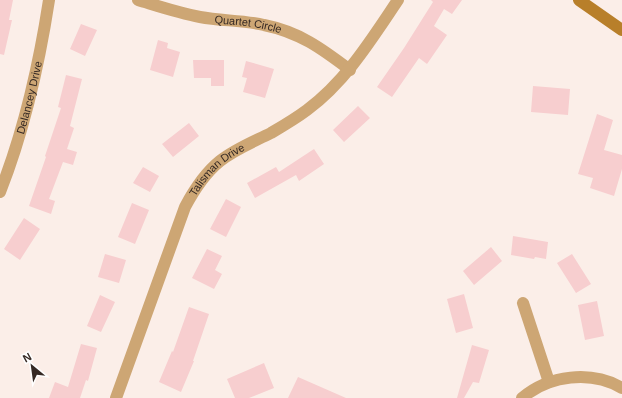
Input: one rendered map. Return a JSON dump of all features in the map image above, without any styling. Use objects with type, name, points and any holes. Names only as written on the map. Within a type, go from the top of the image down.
[{"type":"main road","points":[[578,0],[622,30]]},
{"type":"street","name":"Delancey Drive","points":[[0,192],[11,164],[32,84],[49,0]]},
{"type":"street","name":"Quartet Circle","points":[[138,0],[200,17],[263,25],[284,30],[303,38],[320,48],[350,70]]},
{"type":"street","name":"Talisman Drive","points":[[116,398],[185,207],[195,189],[219,161],[234,151],[271,133],[307,110],[328,93],[350,70],[398,0]]},
{"type":"street","points":[[523,303],[550,382]]},
{"type":"street","points":[[522,398],[538,387],[550,382],[568,378],[585,377],[599,379],[622,388]]},
{"type":"building","points":[[0,0],[13,0],[9,20],[12,20],[4,55],[0,54]]},
{"type":"building","points":[[431,0],[462,0],[452,14],[444,9],[434,26],[447,35],[427,64],[419,58],[392,97],[377,87],[433,2]]},
{"type":"building","points":[[81,24],[97,30],[85,56],[70,49]]},
{"type":"building","points":[[158,40],[168,43],[167,48],[180,52],[173,77],[150,70]]},
{"type":"building","points":[[193,60],[224,60],[224,86],[211,86],[211,78],[194,78]]},
{"type":"building","points":[[246,61],[274,69],[265,98],[243,92],[247,78],[242,77]]},
{"type":"building","points":[[66,75],[82,79],[70,126],[74,128],[67,149],[77,152],[73,165],[63,162],[49,199],[55,201],[51,214],[29,206],[61,108],[58,107]]},
{"type":"building","points":[[533,86],[570,89],[568,115],[531,112]]},
{"type":"building","points":[[358,106],[370,118],[344,142],[333,130]]},
{"type":"building","points":[[597,114],[613,120],[604,150],[622,155],[622,169],[614,196],[590,188],[593,178],[578,174]]},
{"type":"building","points":[[189,123],[199,136],[173,157],[162,144]]},
{"type":"building","points":[[314,149],[324,164],[299,181],[296,175],[255,198],[247,183],[276,167],[279,172]]},
{"type":"building","points":[[143,167],[159,176],[150,192],[133,183]]},
{"type":"building","points":[[226,199],[241,207],[226,237],[210,229]]},
{"type":"building","points":[[132,203],[149,210],[135,244],[118,237]]},
{"type":"building","points":[[24,218],[40,229],[20,260],[4,249]]},
{"type":"building","points":[[513,236],[548,242],[546,259],[535,257],[534,259],[511,255]]},
{"type":"building","points":[[491,247],[502,261],[474,285],[463,271]]},
{"type":"building","points":[[207,249],[222,256],[215,270],[222,274],[214,289],[192,278]]},
{"type":"building","points":[[105,254],[126,260],[119,283],[98,277]]},
{"type":"building","points":[[572,254],[591,284],[576,293],[557,263]]},
{"type":"building","points":[[464,294],[473,328],[456,333],[447,299]]},
{"type":"building","points":[[100,295],[115,302],[101,332],[87,326]]},
{"type":"building","points":[[597,301],[604,336],[585,340],[578,305]]},
{"type":"building","points":[[189,307],[209,314],[194,361],[181,392],[159,382],[172,351],[173,352]]},
{"type":"building","points":[[81,344],[97,348],[88,381],[86,380],[80,398],[49,398],[55,382],[68,387]]},
{"type":"building","points":[[472,345],[489,350],[479,383],[473,382],[464,398],[457,398]]},
{"type":"building","points":[[264,363],[274,388],[249,398],[235,398],[227,379]]},
{"type":"building","points":[[298,377],[346,398],[288,398]]}]
